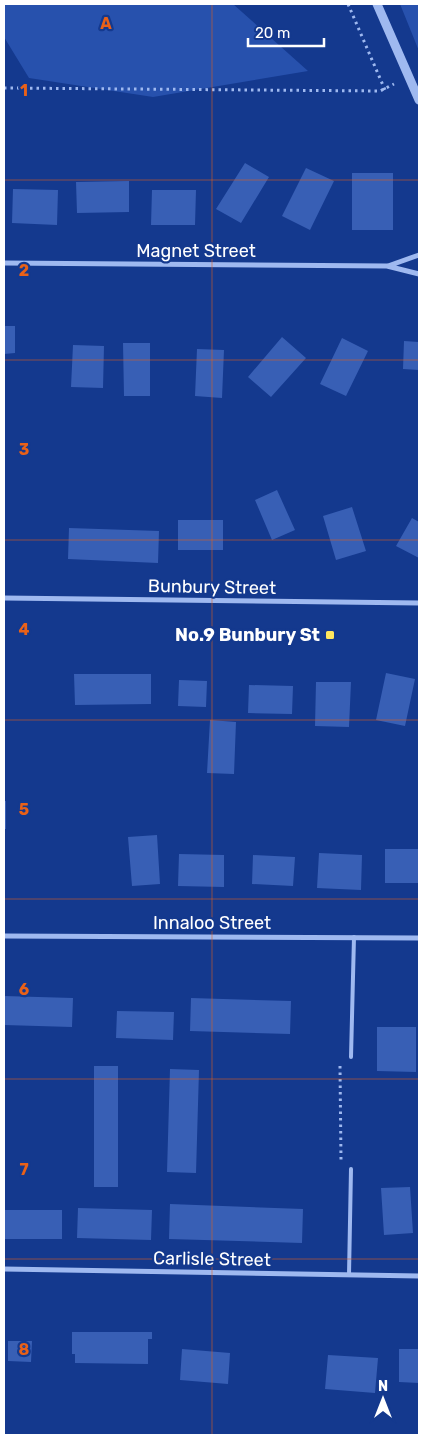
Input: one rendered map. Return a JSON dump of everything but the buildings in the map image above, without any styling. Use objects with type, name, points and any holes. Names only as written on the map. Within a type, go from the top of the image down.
[{"type":"street","points":[[377,4],[419,100]]},
{"type":"street","name":"Magnet Street","points":[[387,266],[419,255]]},
{"type":"street","name":"Magnet Street","points":[[4,263],[387,266],[419,274]]},
{"type":"street","name":"Bunbury Street","points":[[4,598],[419,604]]},
{"type":"street","name":"Innaloo Street","points":[[4,936],[419,938]]},
{"type":"street","name":"Carlisle Street","points":[[4,1269],[419,1276]]},
{"type":"lane","points":[[351,1057],[354,937]]},
{"type":"lane","points":[[349,1275],[350,1169]]},
{"type":"path","points":[[348,4],[385,90]]},
{"type":"path","points":[[4,88],[380,92],[407,75]]},
{"type":"path","points":[[340,1060],[341,1169]]},
{"type":"shaded area","points":[[4,4],[233,4],[308,71],[153,97],[29,78],[4,37]]},
{"type":"shaded area","points":[[400,4],[419,4],[419,51]]},
{"type":"place","name":"No.9 Bunbury St","points":[[330,635]]}]
